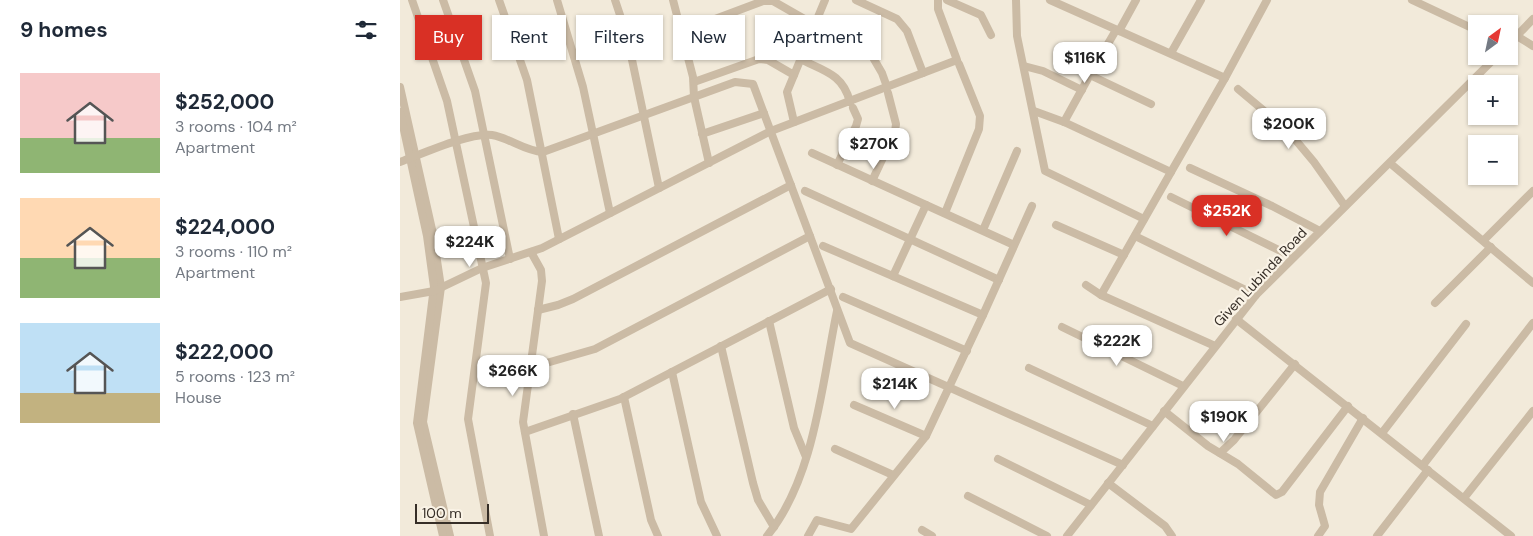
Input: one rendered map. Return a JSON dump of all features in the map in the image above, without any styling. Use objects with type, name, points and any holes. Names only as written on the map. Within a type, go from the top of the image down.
[{"type":"street","points":[[412,0],[441,79],[486,283],[485,302],[468,419],[490,536]]},
{"type":"street","points":[[443,0],[472,84],[510,259]]},
{"type":"street","points":[[499,0],[527,80],[559,239]]},
{"type":"street","points":[[556,0],[574,52],[610,213]]},
{"type":"street","points":[[615,0],[627,36],[659,188]]},
{"type":"street","points":[[673,0],[678,15]]},
{"type":"street","points":[[723,15],[763,0],[773,1],[798,15]]},
{"type":"street","points":[[819,15],[825,0]]},
{"type":"street","points":[[856,0],[897,19],[907,31],[923,73]]},
{"type":"street","points":[[400,297],[437,289],[482,268],[531,252],[771,131],[851,105],[957,60],[938,9],[938,0]]},
{"type":"street","points":[[947,0],[982,15],[991,35]]},
{"type":"street","points":[[1016,0],[1017,36],[1045,171],[1144,219]]},
{"type":"street","points":[[1050,0],[1067,3],[1117,30],[1225,78]]},
{"type":"street","points":[[1064,122],[1091,73],[1136,0]]},
{"type":"street","points":[[1171,53],[1201,0]]},
{"type":"street","points":[[1101,295],[1225,78],[1267,0]]},
{"type":"street","points":[[1412,0],[1468,26]]},
{"type":"street","points":[[1533,19],[1518,36],[1533,46]]},
{"type":"street","points":[[694,82],[759,58],[768,60],[794,75]]},
{"type":"street","points":[[689,60],[694,82],[694,97],[709,163]]},
{"type":"street","points":[[794,122],[787,92],[800,60]]},
{"type":"street","points":[[802,60],[839,79],[847,89],[851,105],[858,119],[837,165]]},
{"type":"street","points":[[872,181],[896,128],[882,73],[874,60]]},
{"type":"street","points":[[945,213],[980,129],[980,116],[959,64]]},
{"type":"street","name":"Given Lubinda Road","points":[[1067,536],[1256,295],[1345,206],[1391,164],[1488,65]]},
{"type":"street","points":[[1024,66],[1043,71],[1082,90]]},
{"type":"street","points":[[1091,73],[1094,77],[1151,104]]},
{"type":"street","points":[[400,162],[484,134],[494,136],[525,149],[540,152],[735,82],[746,81],[753,84],[831,289],[847,339],[853,345],[1123,465]]},
{"type":"street","points":[[400,87],[413,158]]},
{"type":"street","points":[[1238,89],[1288,131],[1314,162],[1345,206]]},
{"type":"street","points":[[1034,111],[1064,122],[1171,172]]},
{"type":"street","points":[[400,112],[433,234],[437,289],[423,422],[450,536]]},
{"type":"street","points":[[702,134],[764,113]]},
{"type":"street","points":[[1037,126],[1051,117]]},
{"type":"street","points":[[983,230],[1017,151]]},
{"type":"street","points":[[812,154],[1014,245]]},
{"type":"street","points":[[1391,164],[1532,280]]},
{"type":"street","points":[[1190,168],[1272,206],[1320,231]]},
{"type":"street","points":[[538,310],[558,306],[573,299],[791,185]]},
{"type":"street","points":[[805,191],[999,280]]},
{"type":"street","points":[[1484,240],[1533,191]]},
{"type":"street","points":[[1171,197],[1293,257]]},
{"type":"street","points":[[893,276],[926,205]]},
{"type":"street","points":[[808,536],[817,520],[851,529],[892,475],[926,436],[950,388],[1032,206]]},
{"type":"street","points":[[1056,225],[1124,255]]},
{"type":"street","points":[[529,368],[595,349],[810,236]]},
{"type":"street","points":[[1135,236],[1256,295]]},
{"type":"street","points":[[823,246],[983,315]]},
{"type":"street","points":[[1435,303],[1491,247]]},
{"type":"street","points":[[531,252],[541,270],[538,310],[523,410],[525,432],[544,536]]},
{"type":"street","points":[[1086,285],[1101,295],[1215,346]]},
{"type":"street","points":[[437,289],[417,423],[444,536]]},
{"type":"street","points":[[525,432],[624,397],[831,289]]},
{"type":"street","points":[[843,297],[966,351]]},
{"type":"street","points":[[767,536],[774,527],[801,472],[806,457],[823,392],[837,309]]},
{"type":"street","points":[[1236,319],[1510,536]]},
{"type":"street","points":[[769,321],[794,428],[806,457]]},
{"type":"street","points":[[1377,536],[1533,323]]},
{"type":"street","points":[[1382,433],[1466,324]]},
{"type":"street","points":[[1062,327],[1183,386]]},
{"type":"street","points":[[721,346],[753,483],[758,500],[774,527]]},
{"type":"street","points":[[1220,453],[1234,440],[1295,364]]},
{"type":"street","points":[[1029,368],[1153,426]]},
{"type":"street","points":[[672,372],[701,502],[717,536]]},
{"type":"street","points":[[624,397],[651,520],[658,536]]},
{"type":"street","points":[[854,405],[926,436]]},
{"type":"street","points":[[1164,411],[1220,453],[1238,464],[1269,490],[1279,494],[1348,406]]},
{"type":"street","points":[[1464,498],[1533,411]]},
{"type":"street","points":[[572,414],[599,536]]},
{"type":"street","points":[[1318,536],[1325,526],[1319,505],[1320,492],[1363,418]]},
{"type":"street","points":[[835,449],[892,475]]},
{"type":"street","points":[[998,459],[1091,505]]},
{"type":"street","points":[[1108,483],[1165,526],[1172,536]]},
{"type":"street","points":[[968,496],[1047,536]]},
{"type":"street","points":[[922,530],[932,536]]}]
